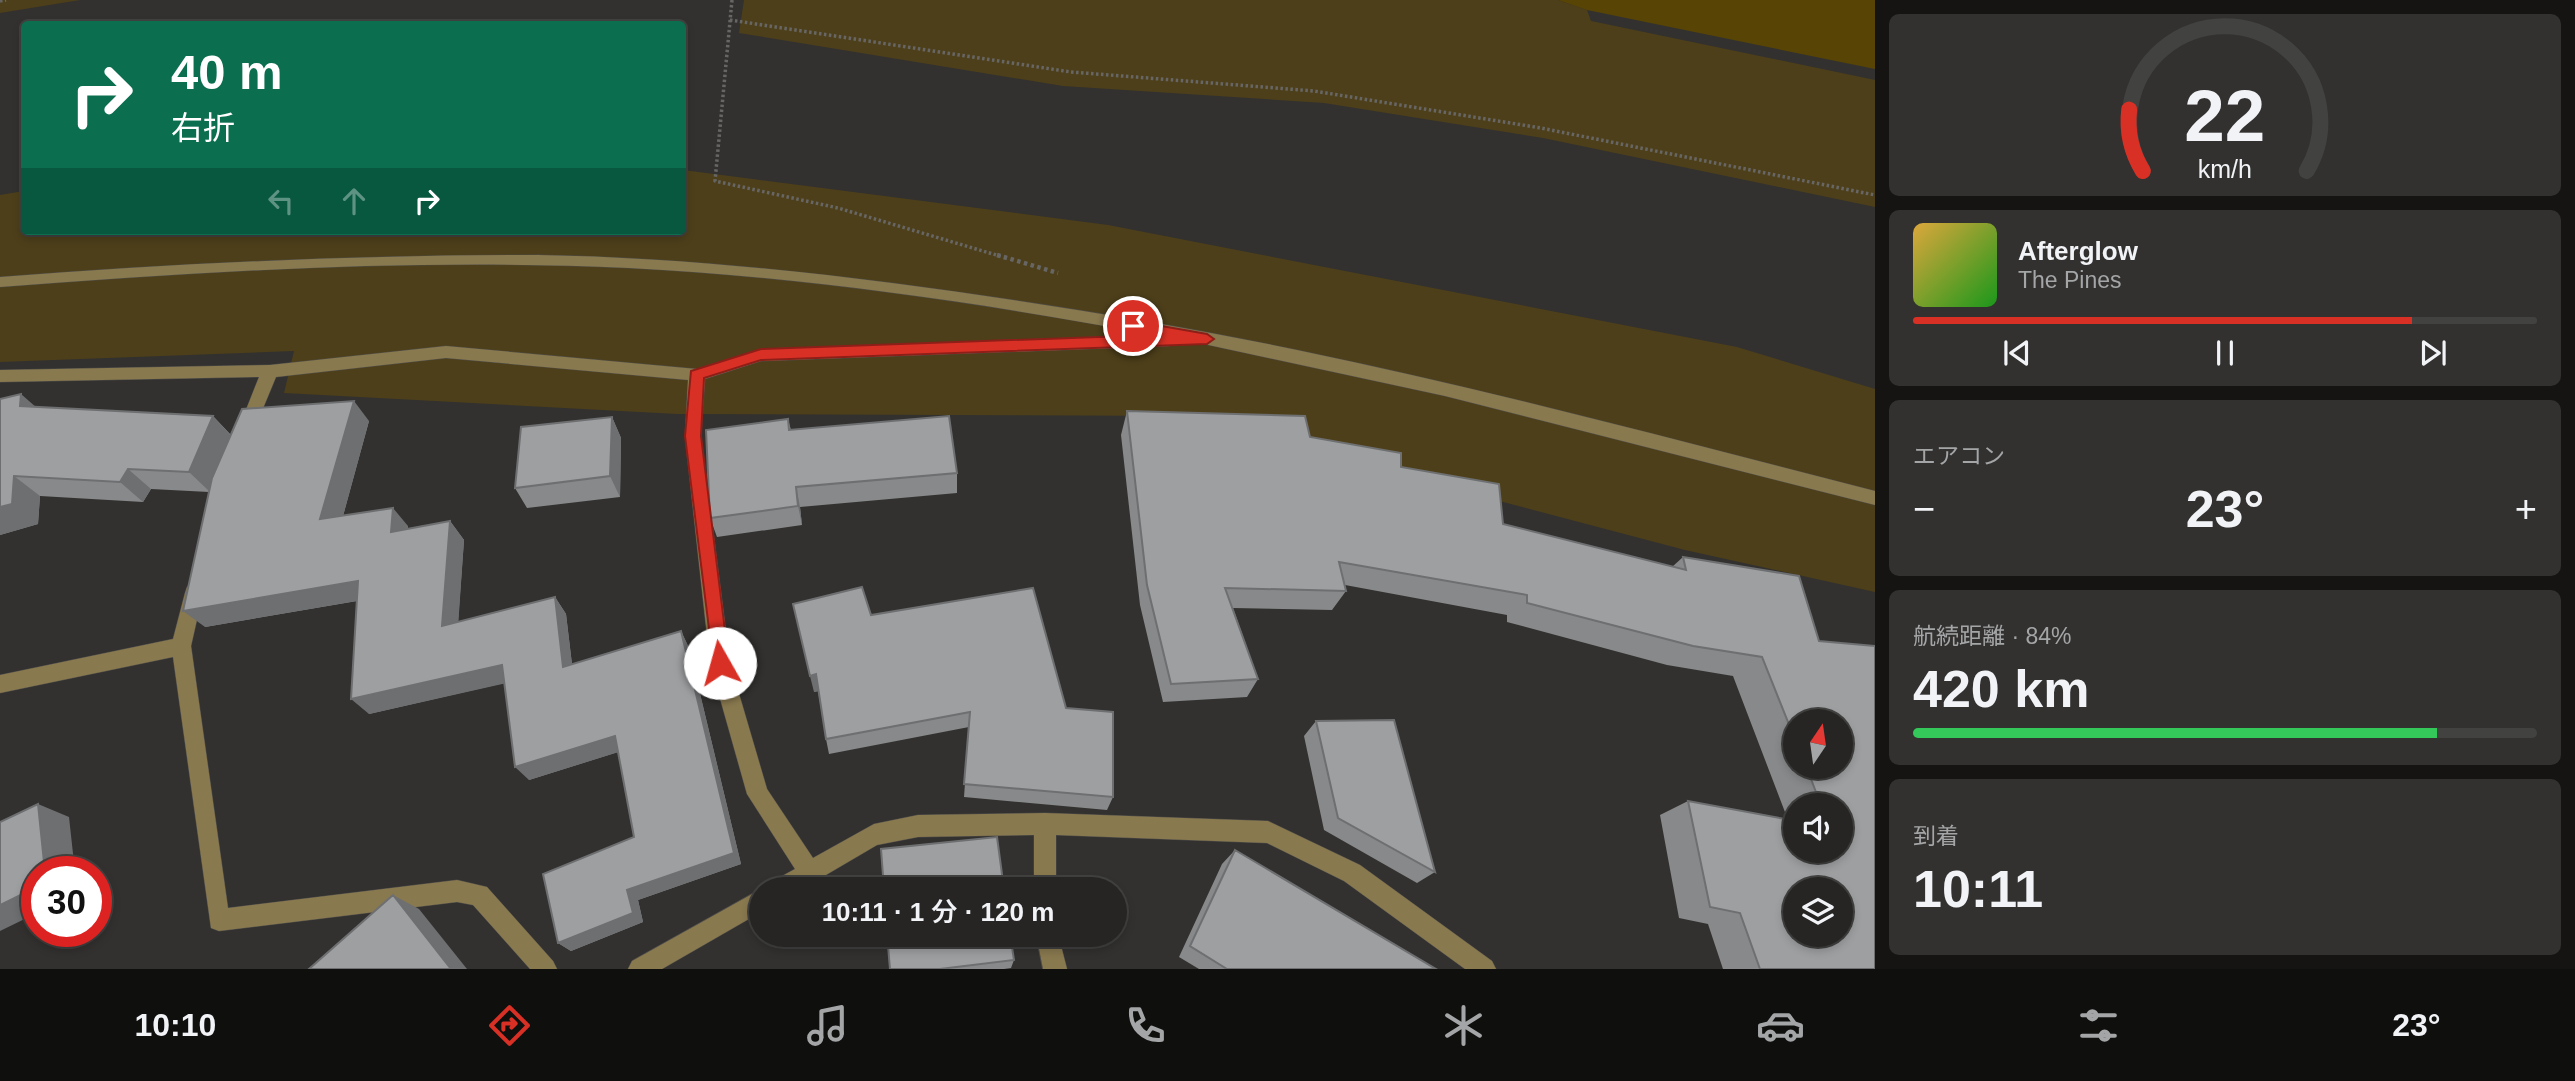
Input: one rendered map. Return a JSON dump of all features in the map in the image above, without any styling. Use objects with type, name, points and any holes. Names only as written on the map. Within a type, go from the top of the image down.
[{"type":"street","points":[[0,282],[148,270],[342,261],[531,260],[684,266],[890,289],[1207,339],[1382,375],[1875,498]]},
{"type":"street","points":[[0,376],[270,371],[446,352],[696,375],[761,355],[1207,339]]},
{"type":"street","points":[[240,445],[270,371]]},
{"type":"street","points":[[696,375],[693,436],[720,663],[758,794],[810,872]]},
{"type":"street","points":[[200,570],[181,646],[219,920],[457,891],[480,895],[545,969]]},
{"type":"street","points":[[0,684],[181,646]]},
{"type":"street","points":[[1045,824],[1045,877]]},
{"type":"street","points":[[801,877],[874,835],[918,826],[1045,824],[1268,832],[1352,873],[1484,969]]},
{"type":"street","points":[[640,969],[749,907]]},
{"type":"street","points":[[1050,947],[1055,969]]},
{"type":"path","points":[[0,1],[5,0]]},
{"type":"path","points":[[732,0],[715,180],[838,208],[1064,275]]},
{"type":"path","points":[[730,20],[1071,72],[1314,91],[1541,128],[1875,195]]},
{"type":"shaded area","points":[[0,0],[80,0],[0,13]]},
{"type":"shaded area","points":[[744,0],[1558,0],[1587,10],[1591,21],[1875,80],[1875,207],[1543,138],[1324,103],[1063,86],[739,33]]},
{"type":"shaded area","points":[[1558,0],[1875,0],[1875,69],[1587,10]]},
{"type":"shaded area","points":[[686,170],[1108,225],[1737,347],[1875,389],[1875,592],[1685,550],[1340,459],[1195,416],[677,414],[284,393],[294,351],[0,362],[0,195],[21,192],[21,235],[686,235]]},
{"type":"building","points":[[21,394],[20,406],[213,416],[189,472],[128,469],[120,482],[14,476],[12,504],[0,507],[0,399]]},
{"type":"building","points":[[354,401],[320,519],[393,508],[391,532],[450,521],[442,626],[555,597],[563,667],[681,631],[734,853],[627,890],[633,913],[558,943],[543,874],[634,837],[615,736],[515,767],[502,665],[351,699],[358,581],[183,611],[212,478],[242,409]]},
{"type":"building","points":[[1127,411],[1305,416],[1310,437],[1401,453],[1401,467],[1499,484],[1503,524],[1686,570],[1683,557],[1799,576],[1819,641],[1875,646],[1875,969],[1760,969],[1740,913],[1710,907],[1688,801],[1783,819],[1783,863],[1853,863],[1853,793],[1816,793],[1811,779],[1853,779],[1853,709],[1783,710],[1762,657],[1693,646],[1527,603],[1527,595],[1339,562],[1346,591],[1225,588],[1258,679],[1171,684],[1147,585]]},
{"type":"building","points":[[949,416],[957,473],[796,487],[798,506],[710,518],[706,430],[788,419],[789,430]]},
{"type":"building","points":[[612,417],[610,476],[515,488],[521,427]]},
{"type":"building","points":[[862,587],[871,615],[1033,588],[1066,708],[1113,712],[1113,797],[964,784],[970,712],[826,739],[816,674],[810,676],[793,604]]},
{"type":"building","points":[[1394,720],[1435,872],[1338,818],[1316,721]]},
{"type":"building","points":[[38,804],[43,856],[21,856],[21,895],[0,905],[0,822]]},
{"type":"building","points":[[997,837],[1002,877],[883,877],[881,849]]},
{"type":"building","points":[[1235,850],[1436,969],[1227,969],[1190,946]]},
{"type":"building","points":[[393,895],[451,969],[309,969]]},
{"type":"building","points":[[888,947],[1012,947],[1014,960],[940,969],[890,969]]},
{"type":"route","points":[[720,663],[693,436],[696,375],[761,355],[1207,339],[1133,326]]}]
